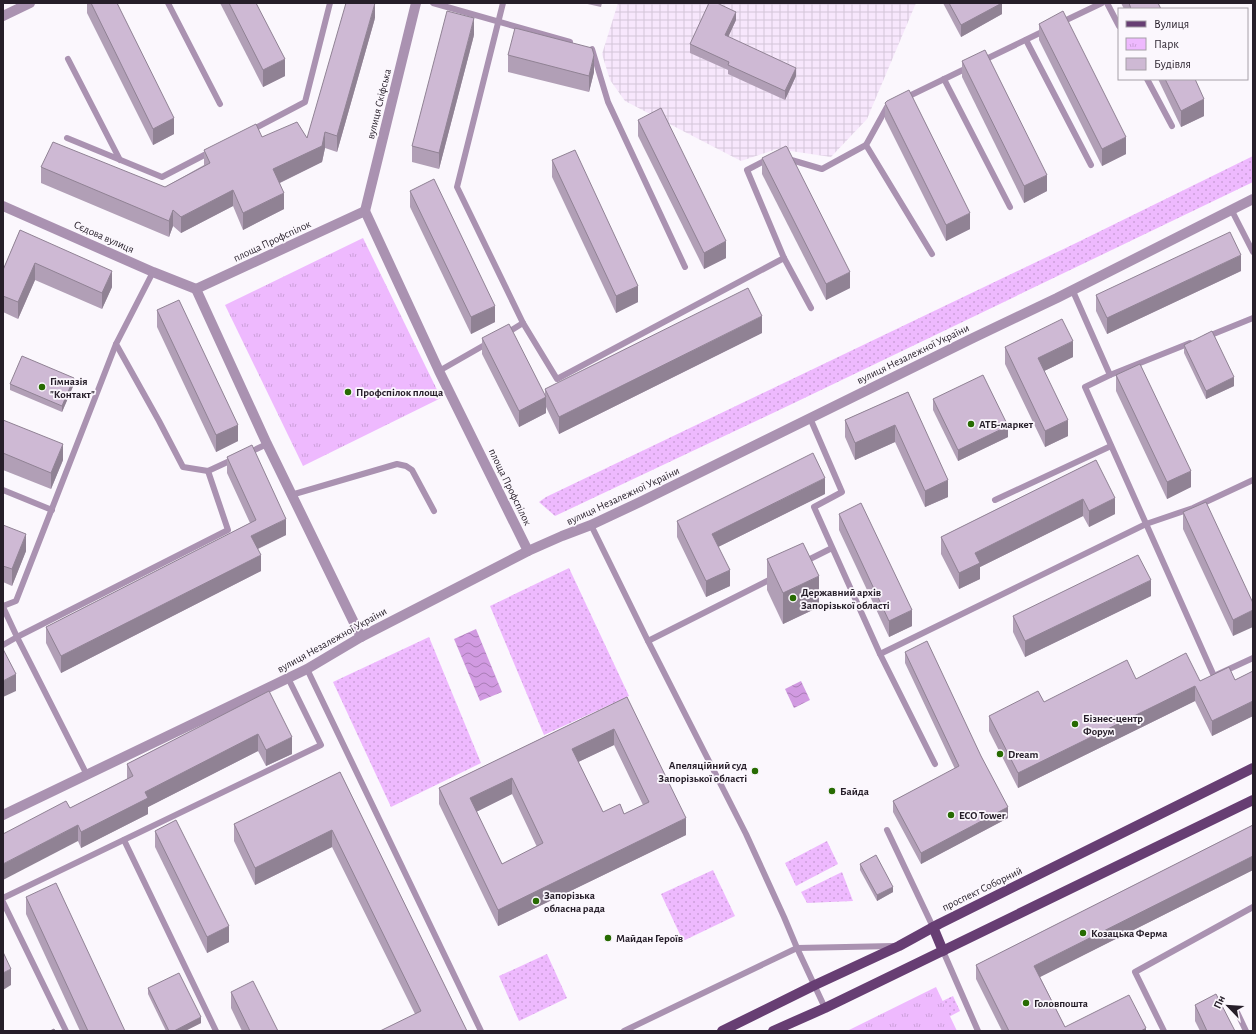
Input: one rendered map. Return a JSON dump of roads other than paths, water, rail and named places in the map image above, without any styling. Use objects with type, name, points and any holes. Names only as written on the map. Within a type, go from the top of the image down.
[{"type":"main road","name":"проспект Соборний","points":[[722,1031],[815,985],[899,946],[1253,768]]},
{"type":"main road","points":[[773,1031],[825,1008],[1253,800]]},
{"type":"main road","points":[[933,928],[943,950]]},
{"type":"street","points":[[3,16],[30,3]]},
{"type":"street","name":"вулиця Скіфська","points":[[365,212],[416,3]]},
{"type":"street","name":"вулиця Незалежної України","points":[[3,815],[306,669],[361,637],[528,551],[591,525],[640,502],[1253,199]]},
{"type":"street","name":"Сєдова вулиця","points":[[3,206],[153,272],[196,289]]},
{"type":"street","name":"площа Профспілок","points":[[196,289],[365,212],[439,371],[528,551]]},
{"type":"street","points":[[196,289],[291,495],[361,637]]},
{"type":"lane","points":[[168,3],[220,104]]},
{"type":"lane","points":[[244,134],[305,102],[330,3]]},
{"type":"lane","points":[[433,3],[578,44]]},
{"type":"lane","points":[[503,3],[456,187],[524,323],[557,379],[784,258]]},
{"type":"lane","points":[[901,100],[1102,3]]},
{"type":"lane","points":[[1107,3],[1118,24]]},
{"type":"lane","points":[[1026,40],[1091,165]]},
{"type":"lane","points":[[585,47],[592,49],[608,102],[685,267]]},
{"type":"lane","points":[[68,59],[120,160]]},
{"type":"lane","points":[[944,79],[1010,207]]},
{"type":"lane","points":[[1148,80],[1172,126]]},
{"type":"lane","points":[[784,158],[822,169],[866,146],[887,107],[894,103]]},
{"type":"lane","points":[[67,138],[162,177],[216,148]]},
{"type":"lane","points":[[866,146],[932,254]]},
{"type":"lane","points":[[777,155],[747,170],[784,258],[811,308]]},
{"type":"lane","points":[[1231,209],[1253,252]]},
{"type":"lane","points":[[87,775],[17,637],[3,606],[16,601],[116,344],[153,272]]},
{"type":"lane","points":[[1072,289],[1110,375]]},
{"type":"lane","points":[[1203,338],[1253,318]]},
{"type":"lane","points":[[504,334],[524,323]]},
{"type":"lane","points":[[1196,341],[1110,375],[1085,387],[1214,676],[1253,658]]},
{"type":"lane","points":[[439,371],[491,342]]},
{"type":"lane","points":[[116,344],[160,422],[183,467],[208,471],[267,444]]},
{"type":"lane","points":[[810,418],[842,492],[814,508],[880,654],[935,764]]},
{"type":"lane","points":[[995,500],[1111,446]]},
{"type":"lane","points":[[291,495],[397,464],[406,466],[412,470],[434,511]]},
{"type":"lane","points":[[3,645],[228,530],[208,471]]},
{"type":"lane","points":[[880,654],[1146,524],[1193,508],[1253,480]]},
{"type":"lane","points":[[3,490],[52,510]]},
{"type":"lane","points":[[591,525],[746,834],[825,1008]]},
{"type":"lane","points":[[796,566],[832,548]]},
{"type":"lane","points":[[648,641],[783,573]]},
{"type":"lane","points":[[306,669],[481,1031]]},
{"type":"lane","points":[[3,898],[321,745],[288,678]]},
{"type":"lane","points":[[887,830],[933,928]]},
{"type":"lane","points":[[124,840],[216,1031]]},
{"type":"lane","points":[[3,902],[66,1031]]},
{"type":"lane","points":[[1164,1031],[1135,972],[1253,907]]},
{"type":"lane","points":[[624,1031],[797,948],[899,946]]},
{"type":"lane","points":[[943,950],[978,1031]]},
{"type":"lane","points":[[1237,1012],[1246,1031]]},
{"type":"water","points":[[476,629],[502,692],[480,701],[454,639]]},
{"type":"water","points":[[801,681],[810,700],[794,708],[785,689]]},
{"type":"place","name":"Гімназія \"Контакт\"","points":[[42,387]]},
{"type":"place","name":"Профспілок площа","points":[[348,392]]},
{"type":"place","name":"АТБ-маркет","points":[[971,424]]},
{"type":"place","name":"Державний архів Запорізької області","points":[[793,598]]},
{"type":"place","name":"Бізнес-центр Форум","points":[[1075,724]]},
{"type":"place","name":"Dream","points":[[1000,754]]},
{"type":"place","name":"Апеляційний суд Запорізької області","points":[[755,771]]},
{"type":"place","name":"Байда","points":[[832,791]]},
{"type":"place","name":"ECO Tower","points":[[951,815]]},
{"type":"place","name":"Запорізька обласна рада","points":[[536,901]]},
{"type":"place","name":"Козацька Ферма","points":[[1083,933]]},
{"type":"place","name":"Майдан Героїв","points":[[608,938]]},
{"type":"place","name":"Головпошта","points":[[1026,1003]]}]
